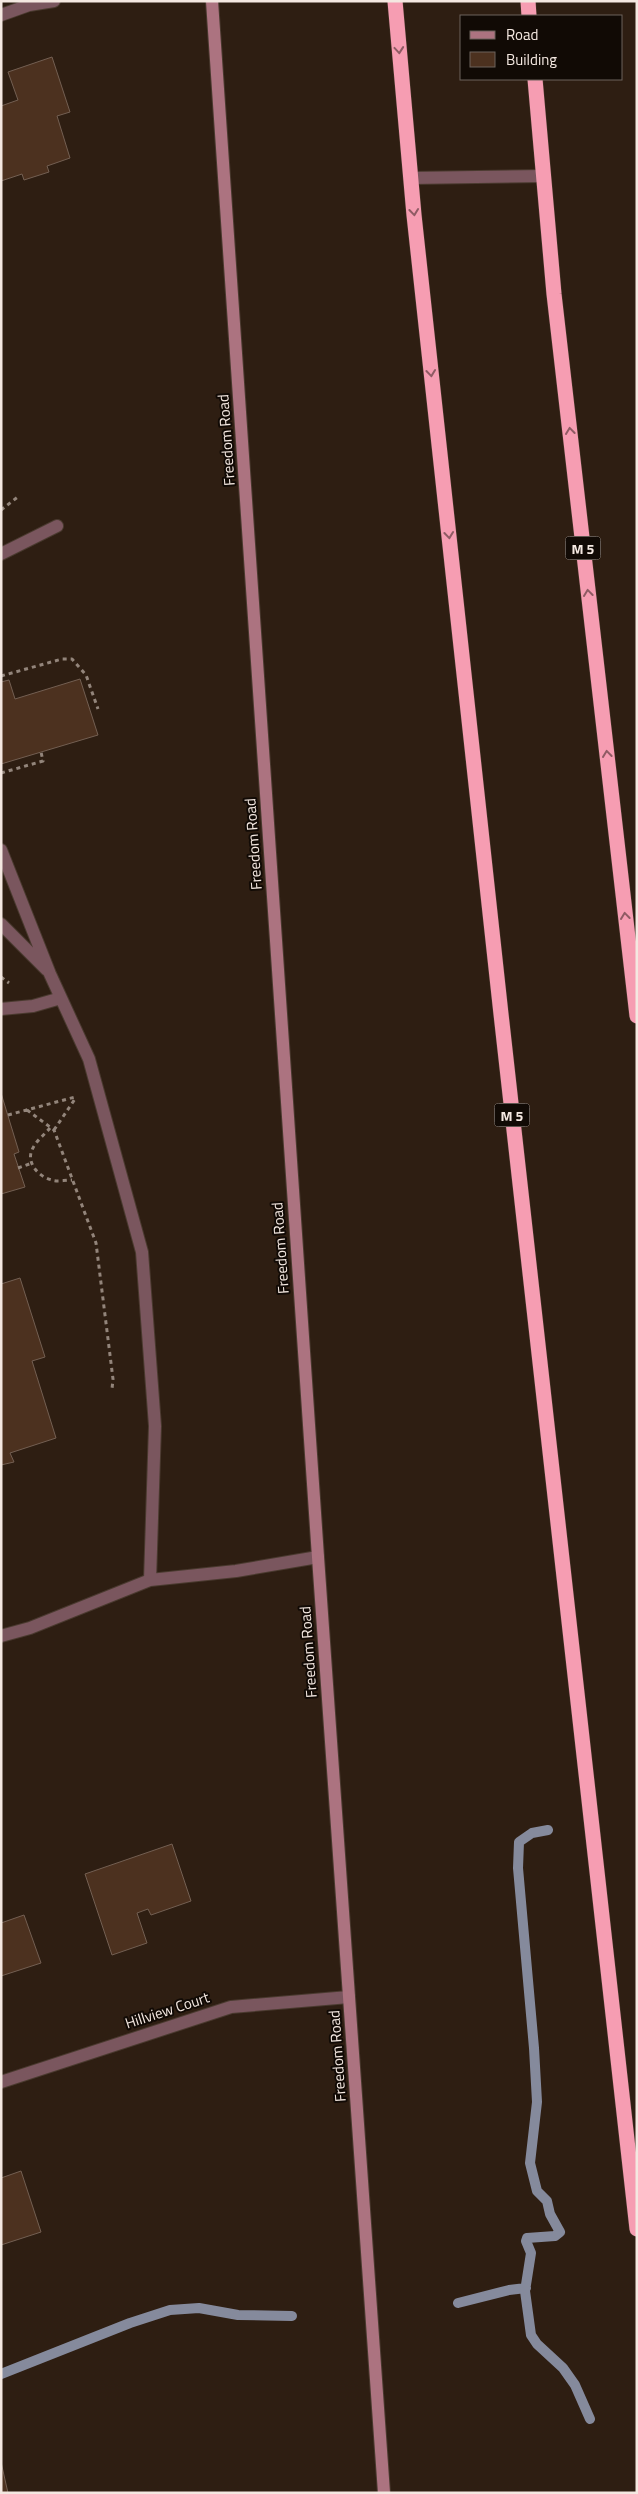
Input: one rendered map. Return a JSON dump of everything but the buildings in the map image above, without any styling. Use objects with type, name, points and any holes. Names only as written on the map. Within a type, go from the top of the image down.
[{"type":"highway","name":"M 5","points":[[394,1],[410,178],[503,1034],[637,2229]]},
{"type":"highway","points":[[528,1],[529,15]]},
{"type":"highway","name":"M 5","points":[[535,80],[554,294],[637,1016]]},
{"type":"street","points":[[1,15],[30,5],[54,1]]},
{"type":"street","name":"Freedom Road","points":[[212,1],[384,2493]]},
{"type":"street","points":[[410,178],[544,176]]},
{"type":"street","points":[[1,554],[57,526]]},
{"type":"street","points":[[1,850],[50,974],[88,1059],[142,1252],[156,1426],[150,1580]]},
{"type":"street","points":[[1,924],[50,974]]},
{"type":"street","points":[[1,1009],[33,1006],[62,998]]},
{"type":"street","points":[[1,1636],[30,1628],[150,1580],[236,1571],[318,1557]]},
{"type":"street","name":"Hillview Court","points":[[1,2082],[231,2007],[349,1997]]},
{"type":"path","points":[[1,510],[19,496]]},
{"type":"path","points":[[1,676],[62,659],[72,659],[86,675],[98,710]]},
{"type":"path","points":[[1,773],[43,761],[41,752]]},
{"type":"path","points":[[1,977],[23,993],[33,1006]]},
{"type":"path","points":[[74,1088],[80,1104]]},
{"type":"path","points":[[8,1115],[77,1096]]},
{"type":"path","points":[[72,1180],[52,1180],[36,1171],[30,1156],[33,1148],[52,1129],[77,1096]]},
{"type":"path","points":[[28,1110],[52,1129],[96,1243],[112,1388]]},
{"type":"path","points":[[18,1168],[32,1163]]},
{"type":"waterway","points":[[548,1830],[532,1833],[519,1842],[518,1868],[537,2102],[530,2163],[537,2191],[547,2201],[550,2214],[560,2232],[555,2236],[527,2238],[526,2241],[531,2253],[525,2291],[531,2335],[537,2344],[563,2368],[575,2385],[590,2419]]},
{"type":"waterway","points":[[458,2303],[509,2290],[526,2288]]},
{"type":"waterway","points":[[1,2374],[130,2323],[170,2310],[199,2308],[238,2315],[292,2316]]}]
